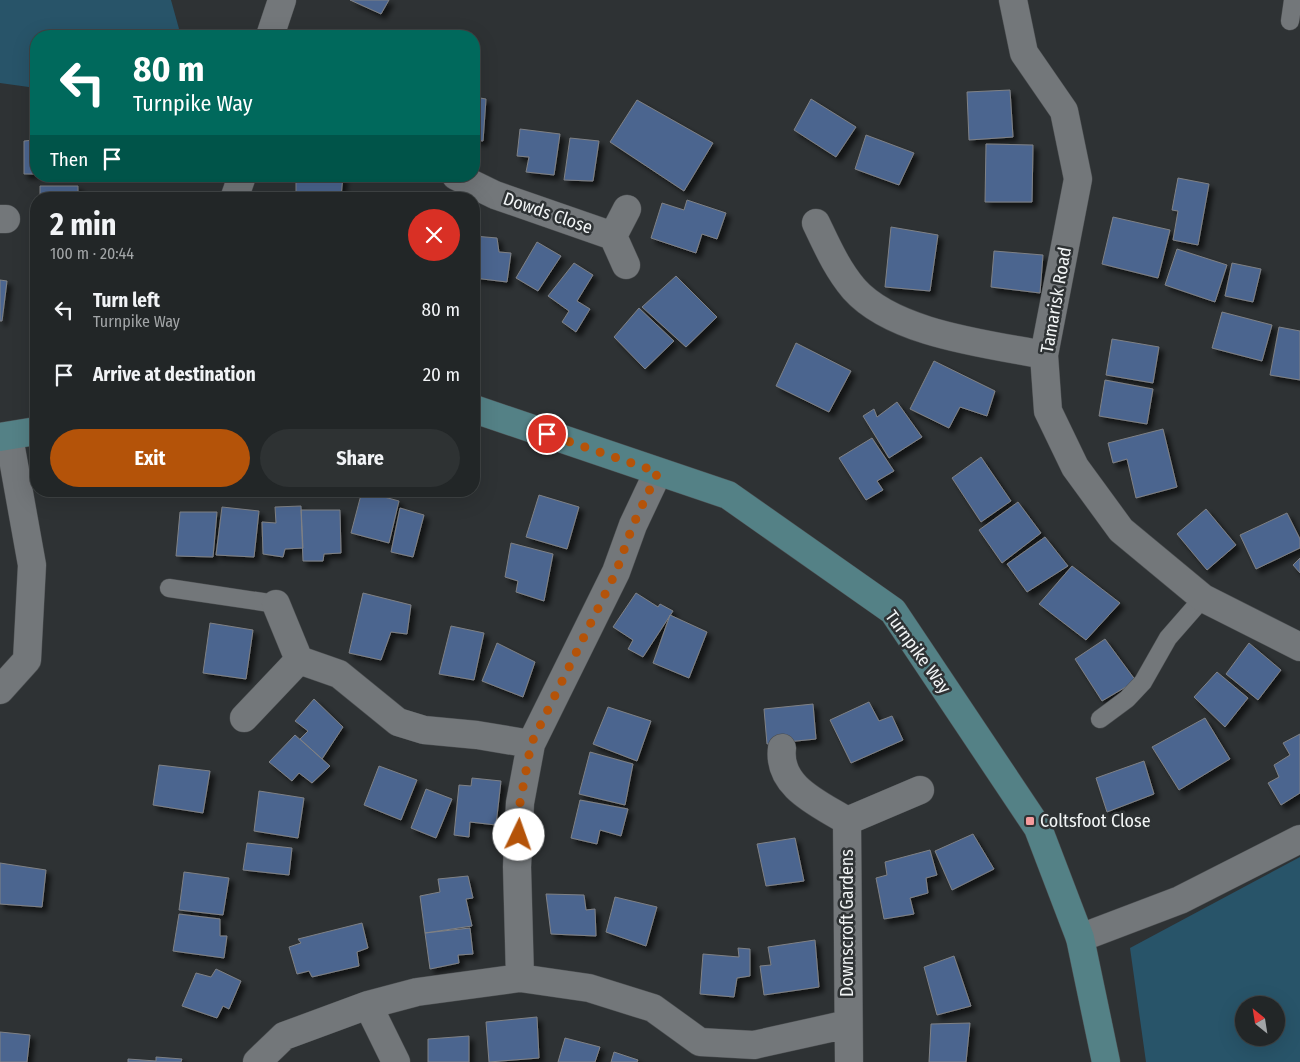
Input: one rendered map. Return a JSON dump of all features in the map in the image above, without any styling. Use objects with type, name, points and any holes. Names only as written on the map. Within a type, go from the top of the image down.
[{"type":"street","points":[[272,30],[282,0]]},
{"type":"street","name":"Tamarisk Road","points":[[1013,0],[1024,53],[1064,111],[1078,178],[1044,355],[1048,411],[1075,467],[1121,530],[1202,598],[1300,647]]},
{"type":"street","name":"Dowds Close","points":[[468,182],[495,195],[613,236],[626,265]]},
{"type":"street","name":"Dowds Close","points":[[613,236],[627,209]]},
{"type":"street","points":[[816,223],[836,263],[848,293],[926,331],[1044,355]]},
{"type":"street","name":"Turnpike Way","points":[[480,411],[728,495],[893,611],[1038,828],[1080,938],[1106,1062]]},
{"type":"street","points":[[0,690],[27,660],[32,565],[5,437],[30,432]]},
{"type":"street","points":[[520,978],[517,867],[520,812],[531,744],[616,572],[633,525],[658,472]]},
{"type":"street","points":[[276,604],[299,660],[339,674],[398,722],[424,730],[476,735],[531,744]]},
{"type":"street","points":[[244,718],[299,660]]},
{"type":"street","points":[[782,748],[780,759],[796,789],[847,821],[920,790]]},
{"type":"street","name":"Downscroft Gardens","points":[[847,821],[849,1062]]},
{"type":"street","points":[[1080,938],[1180,900],[1300,838]]},
{"type":"street","points":[[257,1062],[284,1036],[368,1005],[417,992],[520,978],[589,988],[653,1008],[700,1042],[754,1045],[848,1024]]},
{"type":"street","points":[[368,1005],[396,1062]]},
{"type":"lane","points":[[1290,21],[1293,0]]},
{"type":"lane","points":[[169,588],[276,604]]},
{"type":"lane","points":[[1100,719],[1127,699],[1142,682],[1168,638],[1202,598]]},
{"type":"shaded area","points":[[0,0],[171,0],[179,30],[30,30],[30,87],[0,83]]},
{"type":"shaded area","points":[[1300,857],[1300,1062],[1146,1062],[1130,948]]},
{"type":"building","points":[[350,0],[389,0],[381,14]]},
{"type":"building","points":[[1010,90],[1013,137],[969,140],[967,92]]},
{"type":"building","points":[[480,98],[486,99],[483,141],[480,141]]},
{"type":"building","points":[[811,99],[856,127],[836,157],[794,130]]},
{"type":"building","points":[[637,100],[713,143],[684,191],[610,142]]},
{"type":"building","points":[[520,129],[560,134],[554,175],[526,172],[529,157],[517,156]]},
{"type":"building","points":[[866,135],[914,153],[899,185],[855,169]]},
{"type":"building","points":[[570,138],[599,141],[593,181],[564,180]]},
{"type":"building","points":[[30,140],[30,174],[24,174],[24,141]]},
{"type":"building","points":[[986,144],[1033,145],[1032,202],[985,202]]},
{"type":"building","points":[[1178,178],[1209,184],[1198,245],[1173,240],[1178,211],[1172,210]]},
{"type":"building","points":[[296,182],[342,182],[341,192],[296,192]]},
{"type":"building","points":[[40,186],[78,186],[78,192],[40,192]]},
{"type":"building","points":[[687,200],[726,213],[717,239],[702,234],[696,253],[651,238],[662,203],[684,210]]},
{"type":"building","points":[[1113,217],[1170,230],[1158,278],[1102,264]]},
{"type":"building","points":[[891,227],[938,235],[930,291],[885,287]]},
{"type":"building","points":[[480,237],[497,238],[499,252],[511,253],[507,282],[480,279]]},
{"type":"building","points":[[537,242],[561,256],[538,291],[516,278]]},
{"type":"building","points":[[1177,249],[1227,265],[1215,302],[1165,285]]},
{"type":"building","points":[[994,251],[1043,255],[1040,293],[991,287]]},
{"type":"building","points":[[574,263],[593,275],[577,301],[590,309],[576,332],[562,322],[569,311],[548,296]]},
{"type":"building","points":[[1232,263],[1261,269],[1253,302],[1225,296]]},
{"type":"building","points":[[676,276],[717,317],[686,347],[642,307]]},
{"type":"building","points":[[0,280],[7,281],[2,321],[0,321]]},
{"type":"building","points":[[639,308],[674,341],[645,369],[614,337]]},
{"type":"building","points":[[1222,312],[1272,325],[1262,361],[1212,348]]},
{"type":"building","points":[[1279,327],[1300,331],[1300,380],[1270,375]]},
{"type":"building","points":[[1112,339],[1159,347],[1153,383],[1106,375]]},
{"type":"building","points":[[796,343],[851,371],[829,412],[776,386]]},
{"type":"building","points":[[934,361],[995,391],[987,416],[960,407],[949,428],[910,409]]},
{"type":"building","points":[[1105,380],[1153,389],[1147,424],[1099,416]]},
{"type":"building","points":[[897,402],[922,437],[889,458],[863,416],[874,409],[877,417]]},
{"type":"building","points":[[1163,429],[1177,487],[1136,498],[1127,459],[1113,463],[1108,443]]},
{"type":"building","points":[[872,438],[894,471],[877,481],[883,490],[866,500],[839,458]]},
{"type":"building","points":[[981,457],[1011,501],[981,522],[952,478]]},
{"type":"building","points":[[539,495],[579,507],[567,549],[526,537]]},
{"type":"building","points":[[360,497],[384,497],[399,501],[389,543],[351,533]]},
{"type":"building","points":[[1018,502],[1041,533],[1002,563],[979,530]]},
{"type":"building","points":[[301,506],[303,548],[285,549],[283,557],[263,554],[262,522],[276,523],[275,507]]},
{"type":"building","points":[[222,507],[259,511],[254,557],[216,555]]},
{"type":"building","points":[[400,508],[424,515],[413,557],[391,552]]},
{"type":"building","points":[[1206,509],[1236,545],[1207,570],[1177,534]]},
{"type":"building","points":[[301,510],[340,510],[341,553],[324,554],[323,561],[303,561]]},
{"type":"building","points":[[180,512],[217,512],[213,557],[176,556]]},
{"type":"building","points":[[1287,513],[1300,539],[1300,548],[1256,569],[1240,535]]},
{"type":"building","points":[[1045,537],[1068,566],[1027,592],[1007,564]]},
{"type":"building","points":[[511,543],[553,554],[544,601],[516,592],[518,581],[505,577]]},
{"type":"building","points":[[1300,558],[1300,573],[1293,565]]},
{"type":"building","points":[[1072,566],[1120,603],[1086,640],[1039,604]]},
{"type":"building","points":[[363,593],[411,605],[407,634],[391,632],[381,660],[349,653]]},
{"type":"building","points":[[636,593],[658,607],[660,604],[673,611],[643,657],[628,649],[633,640],[613,627]]},
{"type":"building","points":[[670,615],[707,632],[689,678],[653,663]]},
{"type":"building","points":[[210,623],[253,630],[246,679],[203,673]]},
{"type":"building","points":[[451,626],[484,633],[474,680],[439,674]]},
{"type":"building","points":[[1105,639],[1136,681],[1102,701],[1075,659]]},
{"type":"building","points":[[497,643],[535,662],[523,697],[482,681]]},
{"type":"building","points":[[1249,643],[1281,670],[1258,700],[1226,674]]},
{"type":"building","points":[[1217,672],[1248,698],[1225,727],[1194,697]]},
{"type":"building","points":[[314,699],[343,727],[322,759],[300,739],[308,731],[295,721]]},
{"type":"building","points":[[869,702],[879,721],[892,716],[903,740],[851,763],[830,720]]},
{"type":"building","points":[[813,704],[816,739],[767,744],[764,709]]},
{"type":"building","points":[[608,707],[651,721],[637,761],[593,744]]},
{"type":"building","points":[[1205,718],[1230,759],[1179,790],[1152,747]]},
{"type":"building","points":[[1300,734],[1300,793],[1281,805],[1268,783],[1279,777],[1274,765],[1290,755],[1283,743]]},
{"type":"building","points":[[295,735],[330,766],[312,783],[299,773],[292,781],[269,762]]},
{"type":"building","points":[[590,752],[633,764],[625,805],[579,794]]},
{"type":"building","points":[[1144,761],[1154,794],[1107,812],[1096,778]]},
{"type":"building","points":[[159,765],[210,771],[203,813],[153,805]]},
{"type":"building","points":[[379,766],[417,780],[401,820],[364,805]]},
{"type":"building","points":[[472,778],[501,781],[496,825],[470,822],[469,837],[454,835],[459,785],[471,786]]},
{"type":"building","points":[[426,789],[452,799],[436,838],[411,828]]},
{"type":"building","points":[[259,791],[304,798],[298,838],[254,831]]},
{"type":"building","points":[[580,800],[628,809],[621,836],[600,830],[597,844],[571,838]]},
{"type":"building","points":[[973,834],[994,869],[952,890],[935,851]]},
{"type":"building","points":[[795,838],[804,881],[766,886],[757,844]]},
{"type":"building","points":[[247,843],[292,848],[289,875],[243,870]]},
{"type":"building","points":[[930,850],[937,875],[926,878],[928,893],[910,898],[914,914],[884,919],[876,878],[887,875],[885,862]]},
{"type":"building","points":[[0,863],[46,870],[42,907],[0,904]]},
{"type":"building","points":[[184,872],[229,878],[223,915],[179,910]]},
{"type":"building","points":[[468,876],[473,898],[466,899],[472,926],[425,933],[420,896],[440,892],[438,879]]},
{"type":"building","points":[[546,894],[584,895],[586,910],[595,909],[596,936],[551,934]]},
{"type":"building","points":[[615,897],[657,907],[646,946],[606,932]]},
{"type":"building","points":[[179,914],[220,919],[220,936],[227,936],[224,958],[173,951]]},
{"type":"building","points":[[362,923],[368,948],[357,952],[359,966],[312,977],[309,971],[297,974],[289,947],[301,943],[298,939]]},
{"type":"building","points":[[470,928],[473,954],[458,955],[459,963],[430,969],[425,933]]},
{"type":"building","points":[[815,940],[819,987],[764,995],[760,966],[771,965],[768,947]]},
{"type":"building","points":[[738,948],[750,949],[750,976],[737,978],[734,997],[700,994],[703,954],[739,957]]},
{"type":"building","points":[[954,956],[971,1006],[937,1015],[924,967]]},
{"type":"building","points":[[216,969],[241,981],[229,1009],[223,1006],[217,1018],[182,1006],[196,973],[211,977]]},
{"type":"building","points":[[537,1017],[539,1058],[489,1062],[486,1022]]},
{"type":"building","points":[[970,1023],[966,1062],[929,1062],[931,1024]]},
{"type":"building","points":[[0,1032],[30,1035],[27,1062],[0,1062]]},
{"type":"building","points":[[469,1036],[469,1062],[428,1062],[428,1039]]},
{"type":"building","points":[[565,1038],[600,1047],[595,1062],[558,1062]]},
{"type":"building","points":[[614,1052],[638,1060],[637,1062],[611,1062]]},
{"type":"building","points":[[156,1057],[182,1059],[181,1062],[128,1062],[128,1059],[156,1061]]},
{"type":"place","name":"Coltsfoot Close","points":[[1030,821]]},
{"type":"route","points":[[519,835],[520,803],[531,744],[616,572],[633,525],[658,472],[547,434]]}]
